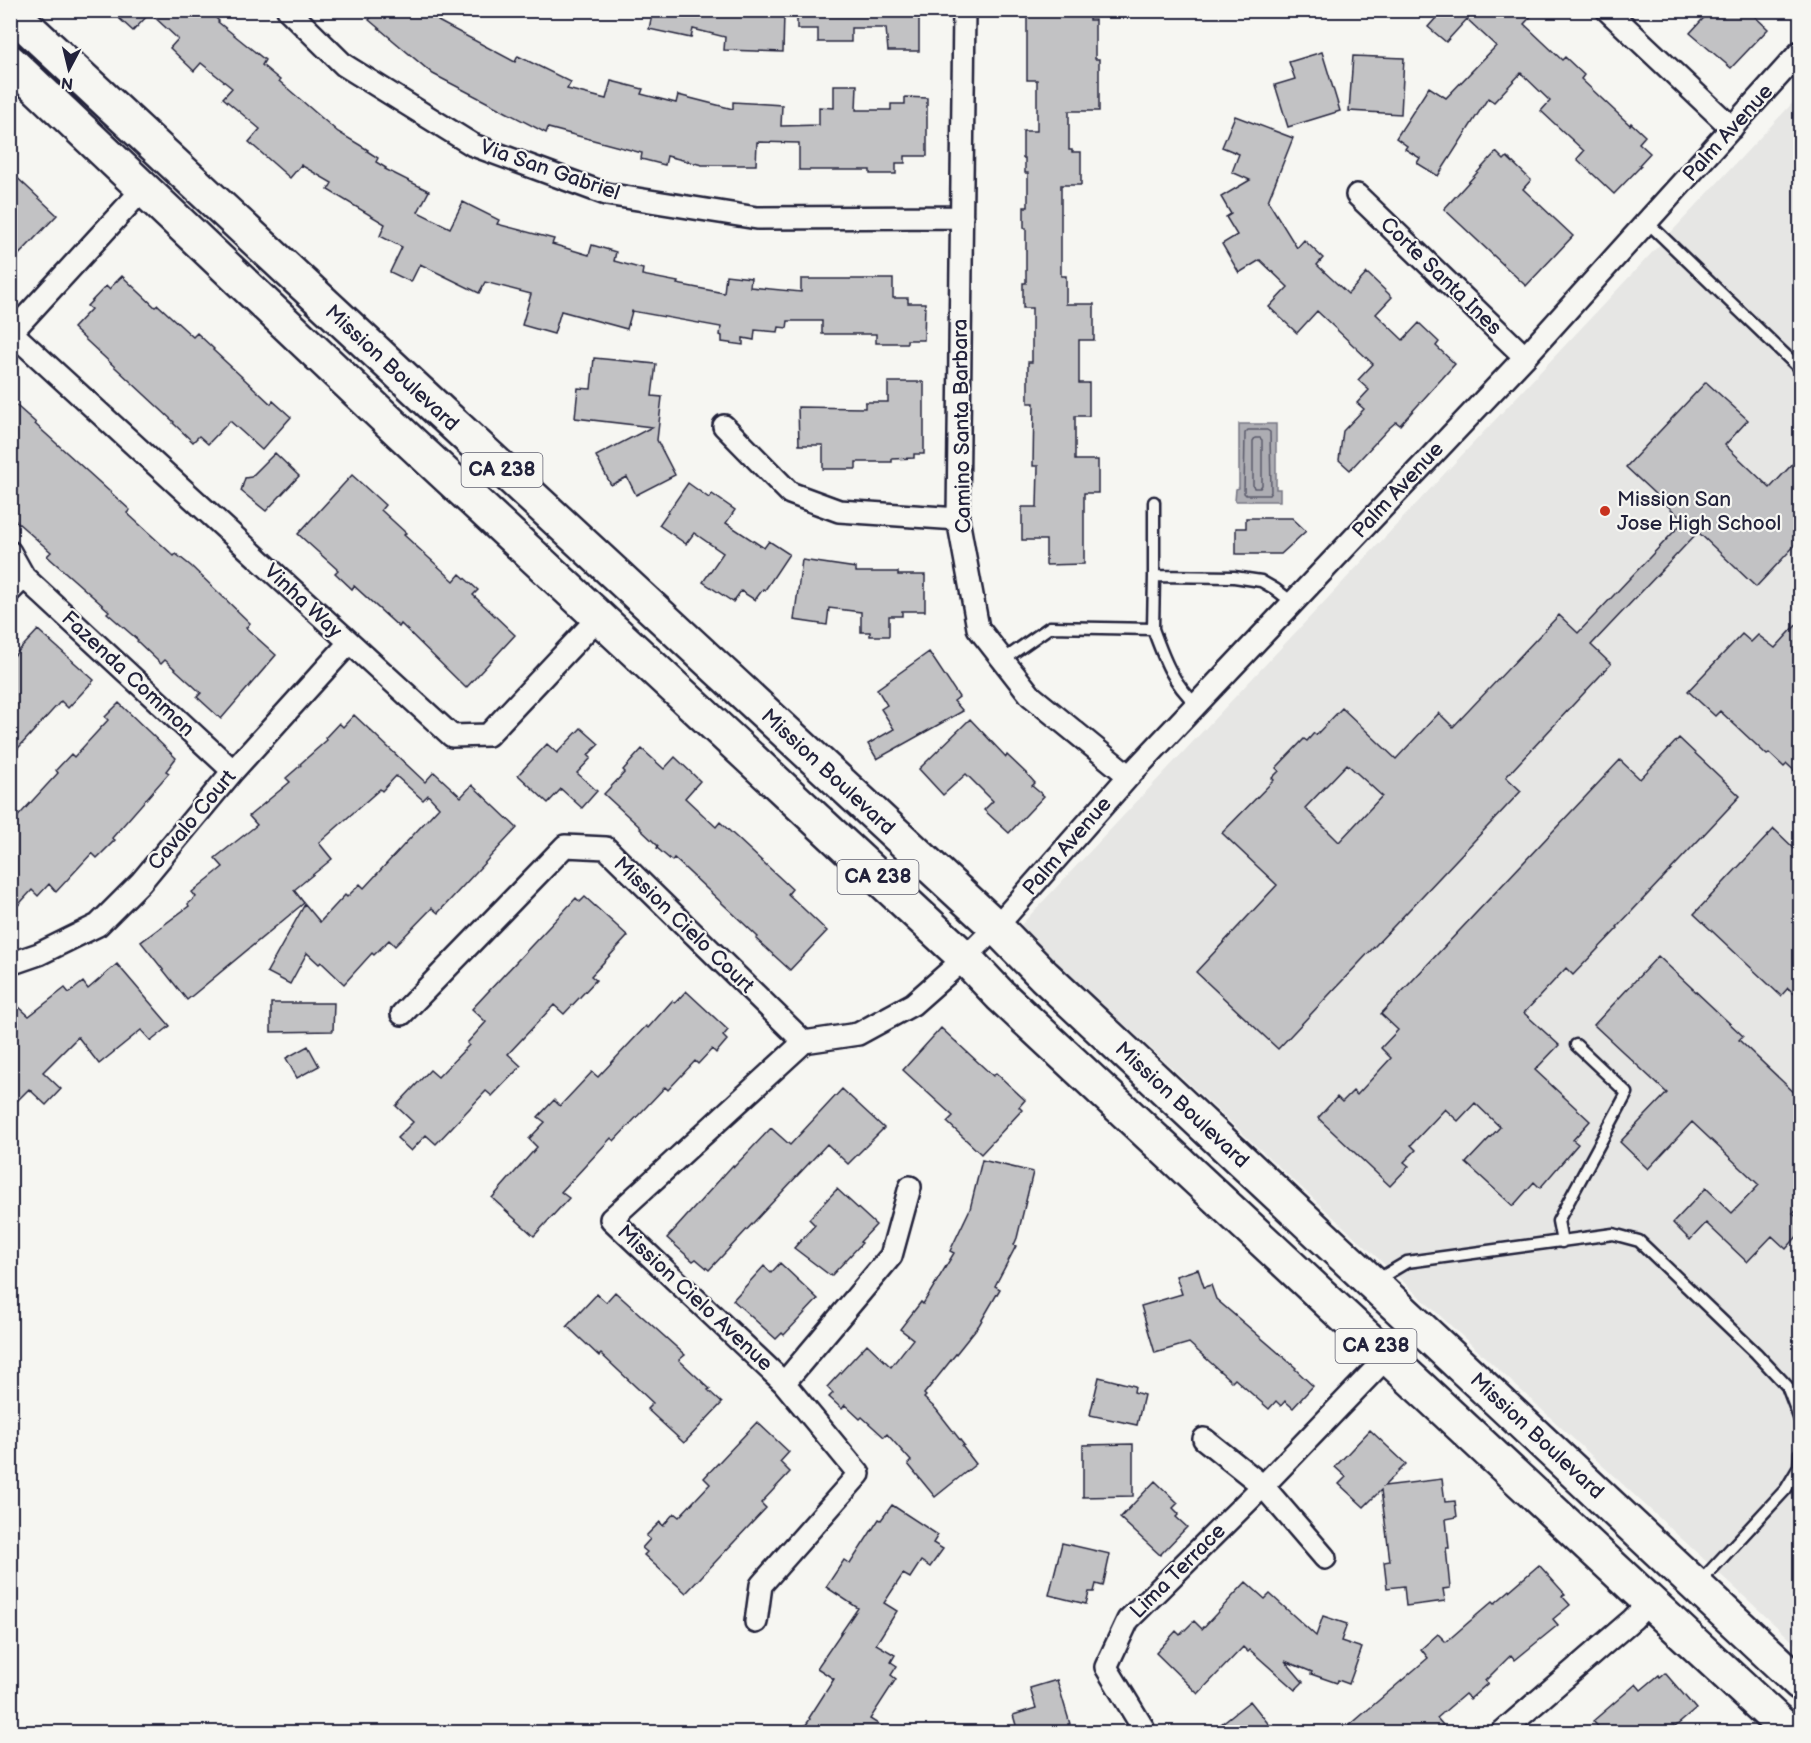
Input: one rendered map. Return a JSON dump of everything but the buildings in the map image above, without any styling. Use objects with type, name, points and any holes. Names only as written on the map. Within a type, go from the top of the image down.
[{"type":"main road","name":"Mission Boulevard","points":[[10,10],[996,927],[1053,984],[1800,1683]]},
{"type":"main road","name":"Mission Boulevard","points":[[10,62],[598,618],[965,958],[1008,1003],[1789,1732]]},
{"type":"street","name":"Via San Gabriel","points":[[288,10],[345,65],[473,145],[606,194],[757,218],[962,217]]},
{"type":"street","name":"Camino Santa Barbara","points":[[964,10],[958,519],[978,628],[1031,696],[1129,776]]},
{"type":"street","points":[[1607,10],[1732,128]]},
{"type":"street","name":"Palm Avenue","points":[[996,927],[1129,776],[1525,357],[1800,52]]},
{"type":"street","points":[[11,332],[142,189]]},
{"type":"street","name":"Corte Santa Ines","points":[[1357,195],[1525,357]]},
{"type":"street","name":"Vinha Way","points":[[11,332],[452,736],[488,735],[598,618]]},
{"type":"street","points":[[724,426],[790,493],[839,512],[958,519]]},
{"type":"street","name":"Fazenda Common","points":[[10,552],[17,584],[233,771]]},
{"type":"street","name":"Cavalo Court","points":[[10,964],[39,954],[99,925],[141,882],[233,771],[349,643]]},
{"type":"street","name":"Mission Cielo Court","points":[[402,1014],[565,846],[606,848],[804,1042]]},
{"type":"street","points":[[804,1042],[858,1034],[913,1004],[996,927]]},
{"type":"street","name":"Mission Cielo Avenue","points":[[756,1622],[761,1585],[859,1474],[784,1383],[611,1219],[804,1042]]},
{"type":"street","points":[[784,1383],[891,1256],[910,1187]]},
{"type":"street","name":"Lima Terrace","points":[[1143,1728],[1106,1667],[1128,1620],[1263,1486],[1387,1357]]},
{"type":"street","points":[[1204,1439],[1263,1486],[1325,1558]]},
{"type":"street","points":[[1502,1732],[1633,1619],[1649,1602]]},
{"type":"lane","points":[[1646,221],[1800,369]]},
{"type":"lane","points":[[1154,502],[1154,629],[1165,664],[1185,694],[1196,704]]},
{"type":"lane","points":[[1154,576],[1234,577],[1261,581],[1292,602]]},
{"type":"lane","points":[[1004,660],[1050,627],[1154,629]]},
{"type":"lane","points":[[1562,1242],[1558,1221],[1628,1093],[1576,1045]]},
{"type":"lane","points":[[1373,1283],[1407,1262],[1613,1234],[1639,1241],[1788,1386],[1800,1420]]},
{"type":"lane","points":[[1696,1586],[1786,1490],[1798,1467],[1800,1453]]},
{"type":"shaded area","name":"Mission San Jose High School","points":[[1800,95],[1800,1648],[1019,927]]},
{"type":"water","points":[[1239,424],[1276,424],[1276,489],[1280,489],[1280,501],[1235,501],[1236,489],[1239,488]]},
{"type":"place","name":"Mission San Jose High School","points":[[1605,511]]}]
